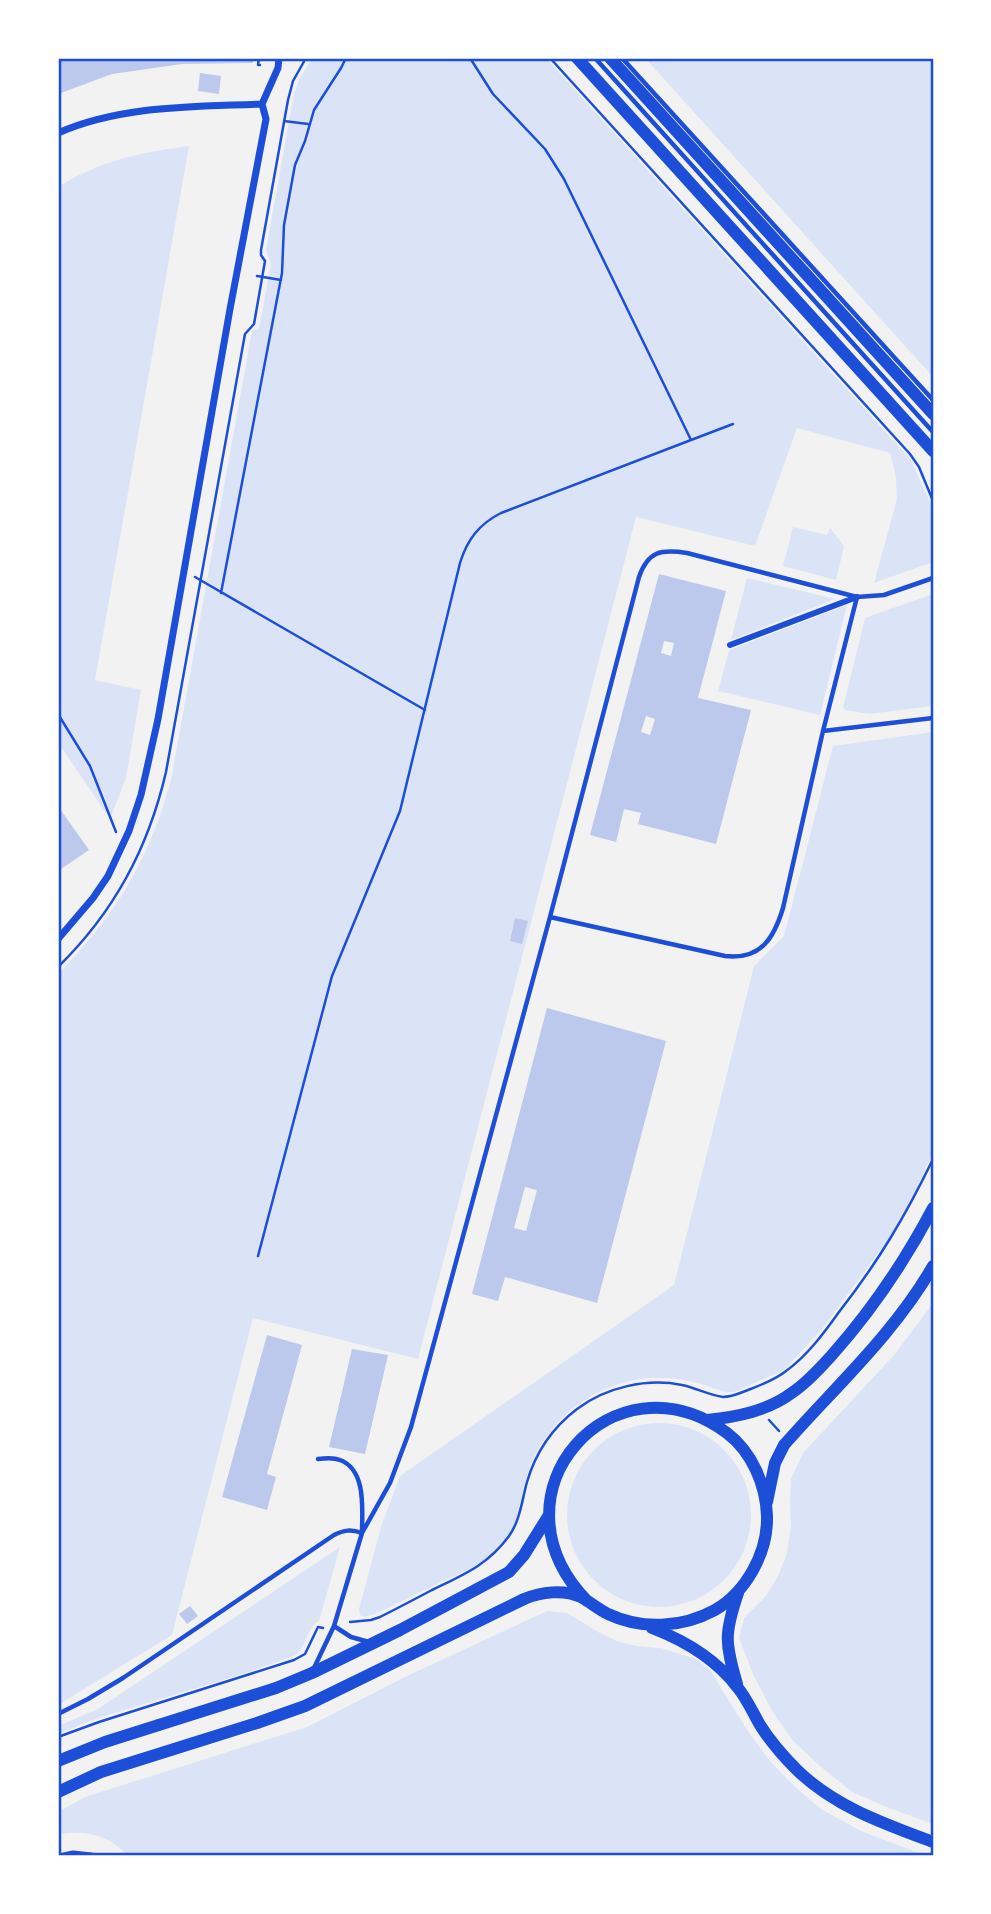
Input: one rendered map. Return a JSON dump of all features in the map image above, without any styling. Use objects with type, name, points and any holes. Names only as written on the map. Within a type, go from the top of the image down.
[{"type":"street","points":[[58,939],[108,876],[134,817],[150,759],[266,119],[262,104],[282,58]]},
{"type":"street","points":[[576,58],[857,340],[885,371],[933,451]]},
{"type":"street","points":[[610,58],[885,371],[933,414]]},
{"type":"street","points":[[58,133],[97,120],[137,112],[262,104]]},
{"type":"street","points":[[730,645],[857,597]]},
{"type":"street","points":[[707,1420],[735,1417],[756,1411],[781,1400],[802,1385],[839,1347],[870,1307],[897,1270],[933,1208]]},
{"type":"street","points":[[766,1506],[775,1463],[784,1446],[883,1336],[933,1266]]},
{"type":"street","points":[[587,1601],[561,1566],[550,1533],[552,1489],[562,1464],[573,1447],[602,1423],[636,1410],[671,1408],[707,1420],[734,1438],[754,1465],[767,1518],[761,1551],[755,1566],[727,1602],[686,1622],[641,1625]]},
{"type":"street","points":[[58,1761],[104,1742],[276,1688],[373,1643],[506,1575],[524,1555],[549,1515]]},
{"type":"street","points":[[738,1591],[726,1635],[730,1660],[738,1687],[762,1728],[779,1750],[798,1771],[830,1797],[861,1813],[933,1842]]},
{"type":"street","points":[[58,1792],[102,1772],[306,1706],[542,1593],[565,1592],[579,1596],[608,1614],[673,1636],[706,1655],[738,1687]]},
{"type":"street","points":[[64,1856],[91,1856]]},
{"type":"lane","points":[[595,58],[857,340]]},
{"type":"lane","points":[[622,58],[857,340]]},
{"type":"lane","points":[[885,371],[933,400]]},
{"type":"lane","points":[[885,371],[933,432]]},
{"type":"lane","points":[[312,1673],[334,1626],[362,1533],[390,1483],[411,1427],[639,578],[649,559],[667,551],[687,553],[857,597],[884,595],[933,578]]},
{"type":"lane","points":[[550,917],[725,956],[742,956],[758,950],[770,939],[780,918],[857,597]]},
{"type":"lane","points":[[823,731],[933,718]]},
{"type":"lane","points":[[317,1459],[340,1459],[354,1473],[362,1502],[362,1533]]},
{"type":"lane","points":[[58,1714],[123,1678],[334,1535],[347,1530],[362,1533]]},
{"type":"lane","points":[[334,1626],[351,1637],[373,1643]]},
{"type":"path","points":[[259,58],[260,65]]},
{"type":"path","points":[[306,58],[290,89],[284,121],[309,125]]},
{"type":"path","points":[[221,593],[281,281],[290,182],[317,104],[346,58]]},
{"type":"path","points":[[470,58],[494,94],[545,149],[564,179],[691,440]]},
{"type":"path","points":[[550,58],[913,457],[933,501]]},
{"type":"path","points":[[290,71],[298,73]]},
{"type":"path","points":[[257,275],[281,281]]},
{"type":"path","points":[[258,1256],[328,988],[400,811],[460,564],[467,545],[475,532],[501,513],[733,424]]},
{"type":"path","points":[[183,570],[425,710]]},
{"type":"path","points":[[58,714],[90,766],[121,848]]},
{"type":"path","points":[[768,1417],[773,1426],[782,1432]]},
{"type":"path","points":[[58,1737],[99,1721],[294,1660],[305,1654],[318,1627],[323,1628]]},
{"type":"shaded area","points":[[312,58],[546,58],[911,460],[933,509],[933,562],[874,583],[897,499],[896,478],[890,453],[797,428],[755,546],[636,517],[418,1359],[253,1318],[172,1635],[58,1705],[58,974],[97,930],[128,885],[152,836],[171,780],[252,331],[259,328],[271,265],[266,250],[294,93]]},
{"type":"shaded area","points":[[645,58],[933,58],[933,377]]},
{"type":"shaded area","points":[[189,146],[95,680],[141,690],[126,778],[110,819],[58,742],[58,187],[105,164],[154,151]]},
{"type":"shaded area","points":[[793,527],[827,535],[830,528],[844,546],[836,580],[783,566]]},
{"type":"shaded area","points":[[747,578],[835,599],[731,640]]},
{"type":"shaded area","points":[[933,594],[933,706],[869,714],[845,710],[843,707],[865,618]]},
{"type":"shaded area","points":[[847,605],[820,715],[718,691],[729,650]]},
{"type":"shaded area","points":[[933,732],[933,1152],[911,1201],[888,1240],[822,1329],[784,1370],[734,1392],[680,1380],[648,1378],[620,1383],[584,1400],[554,1427],[533,1460],[512,1529],[497,1551],[473,1567],[372,1615],[360,1615],[359,1609],[381,1527],[400,1476],[674,1285],[754,966],[784,936],[833,746]]},
{"type":"shaded area","points":[[933,1303],[933,1824],[852,1792],[793,1741],[771,1709],[739,1638],[744,1618],[766,1596],[787,1553],[791,1526],[791,1479],[803,1453],[895,1354]]},
{"type":"shaded area","points":[[659,1423],[677,1424],[694,1430],[710,1438],[724,1450],[736,1464],[744,1480],[750,1497],[750,1533],[744,1550],[736,1566],[724,1580],[710,1592],[694,1600],[677,1606],[659,1607],[641,1606],[624,1600],[608,1592],[594,1580],[582,1566],[574,1550],[568,1533],[567,1515],[568,1497],[574,1480],[582,1464],[594,1450],[608,1438],[624,1430],[641,1424]]},
{"type":"shaded area","points":[[340,1547],[319,1621],[311,1628],[296,1655],[95,1719],[58,1734],[58,1726],[98,1709]]},
{"type":"shaded area","points":[[547,1611],[567,1613],[617,1641],[661,1648],[696,1659],[710,1670],[749,1733],[770,1761],[794,1786],[821,1809],[861,1831],[927,1856],[128,1856],[113,1843],[96,1835],[58,1835],[58,1812],[85,1797],[307,1727],[409,1675]]},
{"type":"building","points":[[58,58],[253,58],[253,63],[182,64],[112,74],[58,94]]},
{"type":"building","points":[[200,73],[221,76],[219,94],[198,91]]},
{"type":"building","points":[[659,574],[726,591],[698,698],[751,710],[716,844],[638,824],[641,813],[624,809],[616,842],[590,835]],"holes":[[[664,641],[674,643],[671,656],[661,653]],[[646,716],[655,719],[650,735],[641,732]]]},
{"type":"building","points":[[58,806],[89,850],[58,871]]},
{"type":"building","points":[[515,918],[528,921],[522,944],[510,941]]},
{"type":"building","points":[[547,1008],[666,1041],[597,1303],[505,1277],[498,1301],[472,1294]],"holes":[[[525,1187],[537,1190],[526,1231],[514,1228]]]},
{"type":"building","points":[[267,1335],[302,1345],[267,1474],[276,1477],[267,1510],[222,1497]]},
{"type":"building","points":[[352,1349],[388,1355],[365,1454],[329,1447]]},
{"type":"building","points":[[190,1606],[198,1616],[187,1624],[179,1614]]}]
